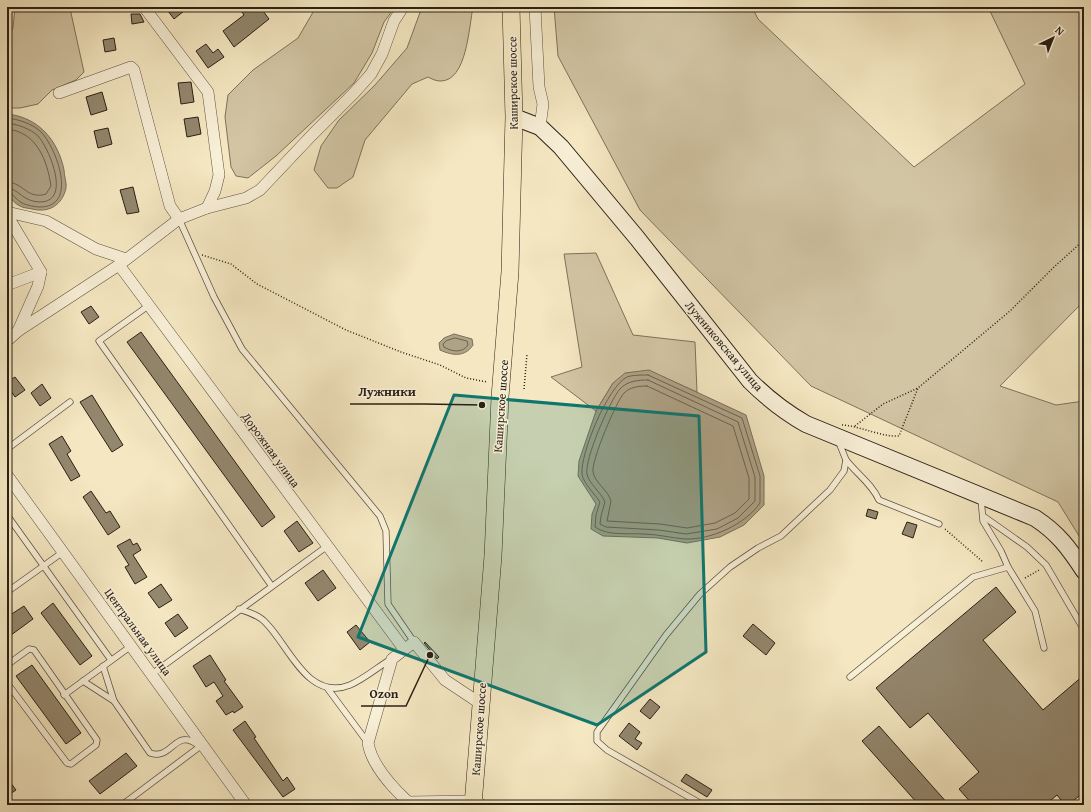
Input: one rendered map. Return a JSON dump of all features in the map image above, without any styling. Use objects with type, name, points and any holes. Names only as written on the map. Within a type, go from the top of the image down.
[{"type":"main road","name":"Каширское шоссе","points":[[476,804],[480,704],[493,556],[500,397],[510,272],[514,117],[511,7]]},
{"type":"street","points":[[144,7],[208,92],[219,175],[215,191],[207,208]]},
{"type":"street","points":[[7,341],[18,331],[123,262],[179,219],[207,208],[246,198],[260,190],[312,134],[354,94],[371,74],[382,54],[394,21],[403,7]]},
{"type":"street","points":[[535,7],[539,87],[543,104],[540,127]]},
{"type":"street","points":[[59,93],[131,67],[134,70],[170,206],[179,219]]},
{"type":"street","name":"Лужниковская улица","points":[[514,117],[540,127],[561,147],[637,238],[750,381],[768,399],[806,424],[1035,518],[1050,528],[1064,542],[1084,571]]},
{"type":"street","points":[[7,212],[46,221],[123,262]]},
{"type":"street","points":[[7,215],[41,272],[38,286],[18,331]]},
{"type":"street","name":"Дорожная улица","points":[[123,262],[148,306],[326,547],[404,649]]},
{"type":"street","points":[[7,285],[41,272]]},
{"type":"street","name":"Центральная улица","points":[[7,475],[132,646],[201,746],[246,805]]},
{"type":"street","points":[[476,804],[406,804],[370,754],[368,743],[392,659],[414,642],[445,680],[480,704]]},
{"type":"lane","points":[[179,219],[214,297],[242,349],[380,516],[386,531],[388,604],[414,642]]},
{"type":"lane","points":[[148,306],[99,341],[271,585]]},
{"type":"lane","points":[[7,450],[70,402]]},
{"type":"lane","points":[[831,434],[846,460],[856,473],[874,489],[879,500],[939,524]]},
{"type":"lane","points":[[704,805],[607,750],[597,741],[597,732],[666,635],[700,594],[730,567],[758,548],[781,536],[799,520],[830,490],[844,470],[846,460]]},
{"type":"lane","points":[[981,496],[983,521],[1008,568],[1035,611],[1044,648]]},
{"type":"lane","points":[[7,515],[111,660]]},
{"type":"lane","points":[[983,516],[1026,547],[1046,565],[1084,630]]},
{"type":"lane","points":[[152,674],[271,585],[326,547]]},
{"type":"lane","points":[[7,592],[63,552]]},
{"type":"lane","points":[[850,677],[973,577],[1008,568]]},
{"type":"lane","points":[[239,609],[254,614],[266,622],[300,669],[314,682],[328,689],[368,743]]},
{"type":"lane","points":[[64,695],[132,646]]},
{"type":"lane","points":[[7,665],[29,649],[34,650],[64,695],[97,740],[96,745],[71,764],[67,763],[7,683]]},
{"type":"lane","points":[[328,689],[349,685],[392,659]]},
{"type":"lane","points":[[103,666],[114,701],[150,752],[155,755],[162,753],[184,739],[190,739],[201,746],[122,805]]},
{"type":"lane","points":[[83,681],[114,701]]},
{"type":"path","points":[[855,426],[883,404],[918,388],[1010,311],[1054,267],[1084,240]]},
{"type":"path","points":[[194,253],[231,264],[257,284],[346,330],[401,352],[440,365],[466,378],[491,383]]},
{"type":"path","points":[[524,389],[527,354]]},
{"type":"path","points":[[831,434],[840,425],[855,426],[891,436],[899,436],[918,388]]},
{"type":"path","points":[[939,524],[983,562]]},
{"type":"path","points":[[1026,578],[1046,565]]},
{"type":"highlighted area","points":[[454,395],[699,416],[706,652],[597,725],[358,637]]},
{"type":"shaded area","points":[[15,7],[73,7],[71,13],[84,72],[76,80],[52,90],[38,104],[20,108],[7,108],[7,37],[13,28]]},
{"type":"shaded area","points":[[316,7],[395,7],[384,22],[372,53],[354,83],[276,156],[248,178],[236,176],[231,167],[225,117],[228,95],[253,70],[298,38]]},
{"type":"shaded area","points":[[422,7],[473,7],[465,52],[456,73],[449,79],[438,81],[428,77],[412,84],[365,140],[353,177],[337,188],[328,188],[314,170],[321,146],[339,120],[375,85],[407,48]]},
{"type":"shaded area","points":[[554,7],[752,7],[758,19],[914,167],[1025,84],[988,7],[1084,7],[1084,301],[1000,386],[1056,405],[1084,401],[1084,544],[1058,502],[811,386],[640,210],[558,56]]},
{"type":"shaded area","points":[[596,253],[633,335],[695,342],[697,392],[649,371],[613,383],[596,411],[551,377],[582,367],[564,254]]},
{"type":"water","points":[[7,114],[18,116],[37,125],[52,140],[57,149],[64,170],[66,188],[58,204],[54,207],[44,210],[24,208],[8,196]]},
{"type":"water","points":[[454,334],[472,339],[473,345],[466,352],[458,354],[440,350],[439,343],[444,338]]},
{"type":"water","points":[[649,370],[746,415],[764,476],[764,505],[744,525],[720,537],[687,543],[658,538],[603,536],[591,529],[592,514],[596,504],[578,476],[579,461],[596,411],[613,383],[625,373]]},
{"type":"building","points":[[165,7],[189,7],[174,19]]},
{"type":"building","points":[[249,7],[260,7],[269,19],[234,47],[223,31],[244,15],[242,12]]},
{"type":"building","points":[[131,14],[140,14],[144,22],[132,24]]},
{"type":"building","points":[[114,38],[116,50],[105,52],[103,40]]},
{"type":"building","points":[[206,44],[213,53],[218,49],[224,57],[208,68],[196,51]]},
{"type":"building","points":[[191,82],[194,102],[181,104],[178,83]]},
{"type":"building","points":[[102,92],[107,110],[91,115],[86,97]]},
{"type":"building","points":[[198,117],[201,134],[187,137],[184,119]]},
{"type":"building","points":[[108,128],[112,144],[98,148],[94,131]]},
{"type":"building","points":[[133,187],[139,212],[127,214],[120,190]]},
{"type":"building","points":[[91,306],[99,317],[89,324],[81,312]]},
{"type":"building","points":[[141,332],[275,517],[262,527],[127,342]]},
{"type":"building","points":[[15,377],[25,390],[15,397],[7,385],[7,382]]},
{"type":"building","points":[[42,384],[51,398],[40,406],[31,393]]},
{"type":"building","points":[[92,395],[123,445],[112,452],[80,402]]},
{"type":"building","points":[[62,436],[71,451],[67,454],[80,476],[71,481],[49,444]]},
{"type":"building","points":[[91,491],[106,513],[110,511],[120,527],[108,535],[83,497]]},
{"type":"building","points":[[868,509],[878,512],[876,519],[866,516]]},
{"type":"building","points":[[297,521],[313,543],[299,552],[284,531]]},
{"type":"building","points":[[907,522],[917,525],[913,538],[902,534]]},
{"type":"building","points":[[130,539],[133,545],[137,543],[141,550],[133,555],[147,577],[135,584],[125,567],[129,565],[117,546]]},
{"type":"building","points":[[323,570],[336,588],[318,601],[305,583]]},
{"type":"building","points":[[161,584],[172,600],[159,608],[148,593]]},
{"type":"building","points":[[996,587],[1016,612],[983,640],[1043,710],[1084,675],[1084,751],[1081,753],[1084,757],[1084,792],[1068,805],[1065,805],[1057,795],[1045,805],[973,805],[959,789],[979,772],[928,713],[910,728],[876,688]]},
{"type":"building","points":[[53,603],[92,656],[80,665],[41,613]]},
{"type":"building","points":[[24,606],[33,619],[7,638],[7,617]]},
{"type":"building","points":[[178,614],[188,628],[175,637],[165,623]]},
{"type":"building","points":[[753,624],[775,643],[766,655],[743,636]]},
{"type":"building","points":[[356,625],[370,642],[360,650],[347,632]]},
{"type":"building","points":[[425,642],[439,657],[437,659],[424,643]]},
{"type":"building","points":[[210,655],[226,680],[224,681],[243,707],[234,713],[233,711],[226,715],[216,701],[223,696],[214,682],[206,687],[193,666]]},
{"type":"building","points":[[32,665],[81,733],[66,744],[16,676]]},
{"type":"building","points":[[650,699],[660,707],[650,719],[640,711]]},
{"type":"building","points":[[245,721],[256,737],[254,738],[283,781],[287,777],[295,789],[283,797],[233,730]]},
{"type":"building","points":[[629,723],[640,732],[635,739],[642,743],[637,750],[619,736]]},
{"type":"building","points":[[879,726],[949,805],[919,805],[862,741]]},
{"type":"building","points":[[126,753],[137,766],[100,794],[89,781]]},
{"type":"building","points":[[686,774],[712,790],[707,797],[681,781]]},
{"type":"building","points":[[7,778],[16,790],[7,796]]},
{"type":"place","name":"Лужники","points":[[482,405]]},
{"type":"place","name":"Ozon","points":[[430,655]]}]
